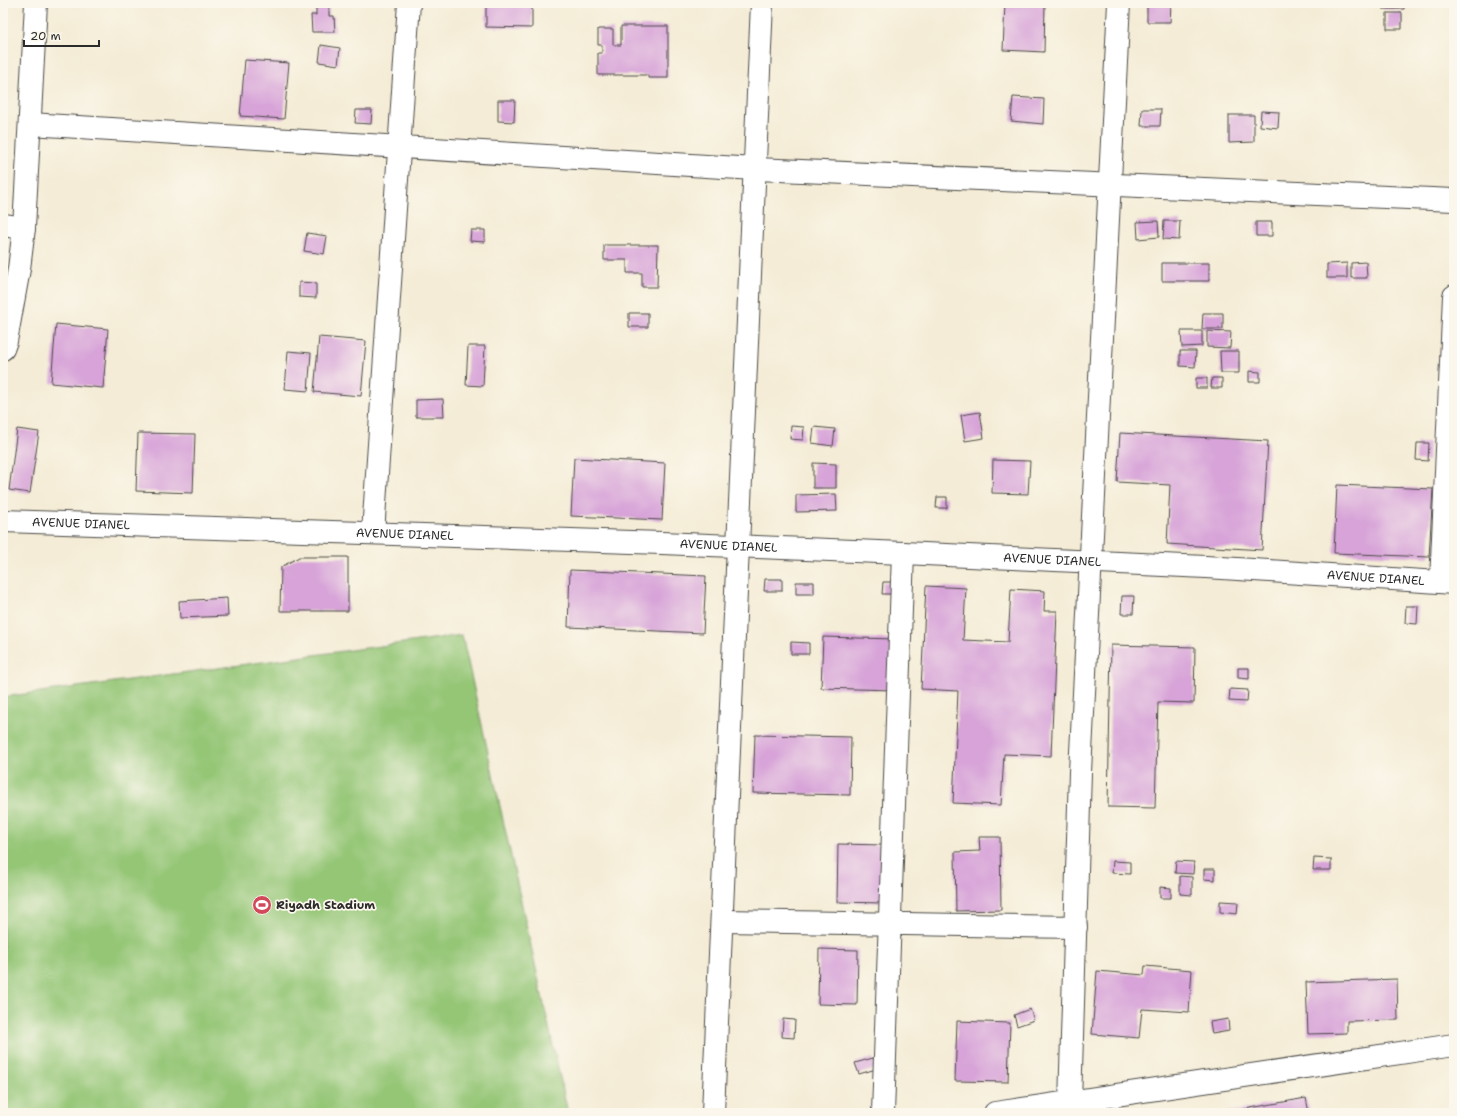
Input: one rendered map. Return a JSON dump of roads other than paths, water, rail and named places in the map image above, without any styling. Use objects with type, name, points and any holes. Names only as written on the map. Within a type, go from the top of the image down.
[{"type":"street","points":[[3,349],[6,341],[19,268],[14,227],[30,124],[36,3]]},
{"type":"street","points":[[373,533],[409,3]]},
{"type":"street","points":[[713,1113],[762,3]]},
{"type":"street","points":[[1070,1103],[1080,772],[1119,3]]},
{"type":"street","points":[[30,124],[755,169],[1454,200]]},
{"type":"street","points":[[1447,583],[1454,296]]},
{"type":"street","name":"AVENUE DIANEL","points":[[3,521],[903,553],[1206,567],[1447,583]]},
{"type":"street","points":[[883,1113],[903,553]]},
{"type":"street","points":[[722,921],[1076,927]]},
{"type":"street","points":[[995,1113],[1454,1045]]},
{"type":"place","name":"Riyadh Stadium","points":[[262,905]]}]
